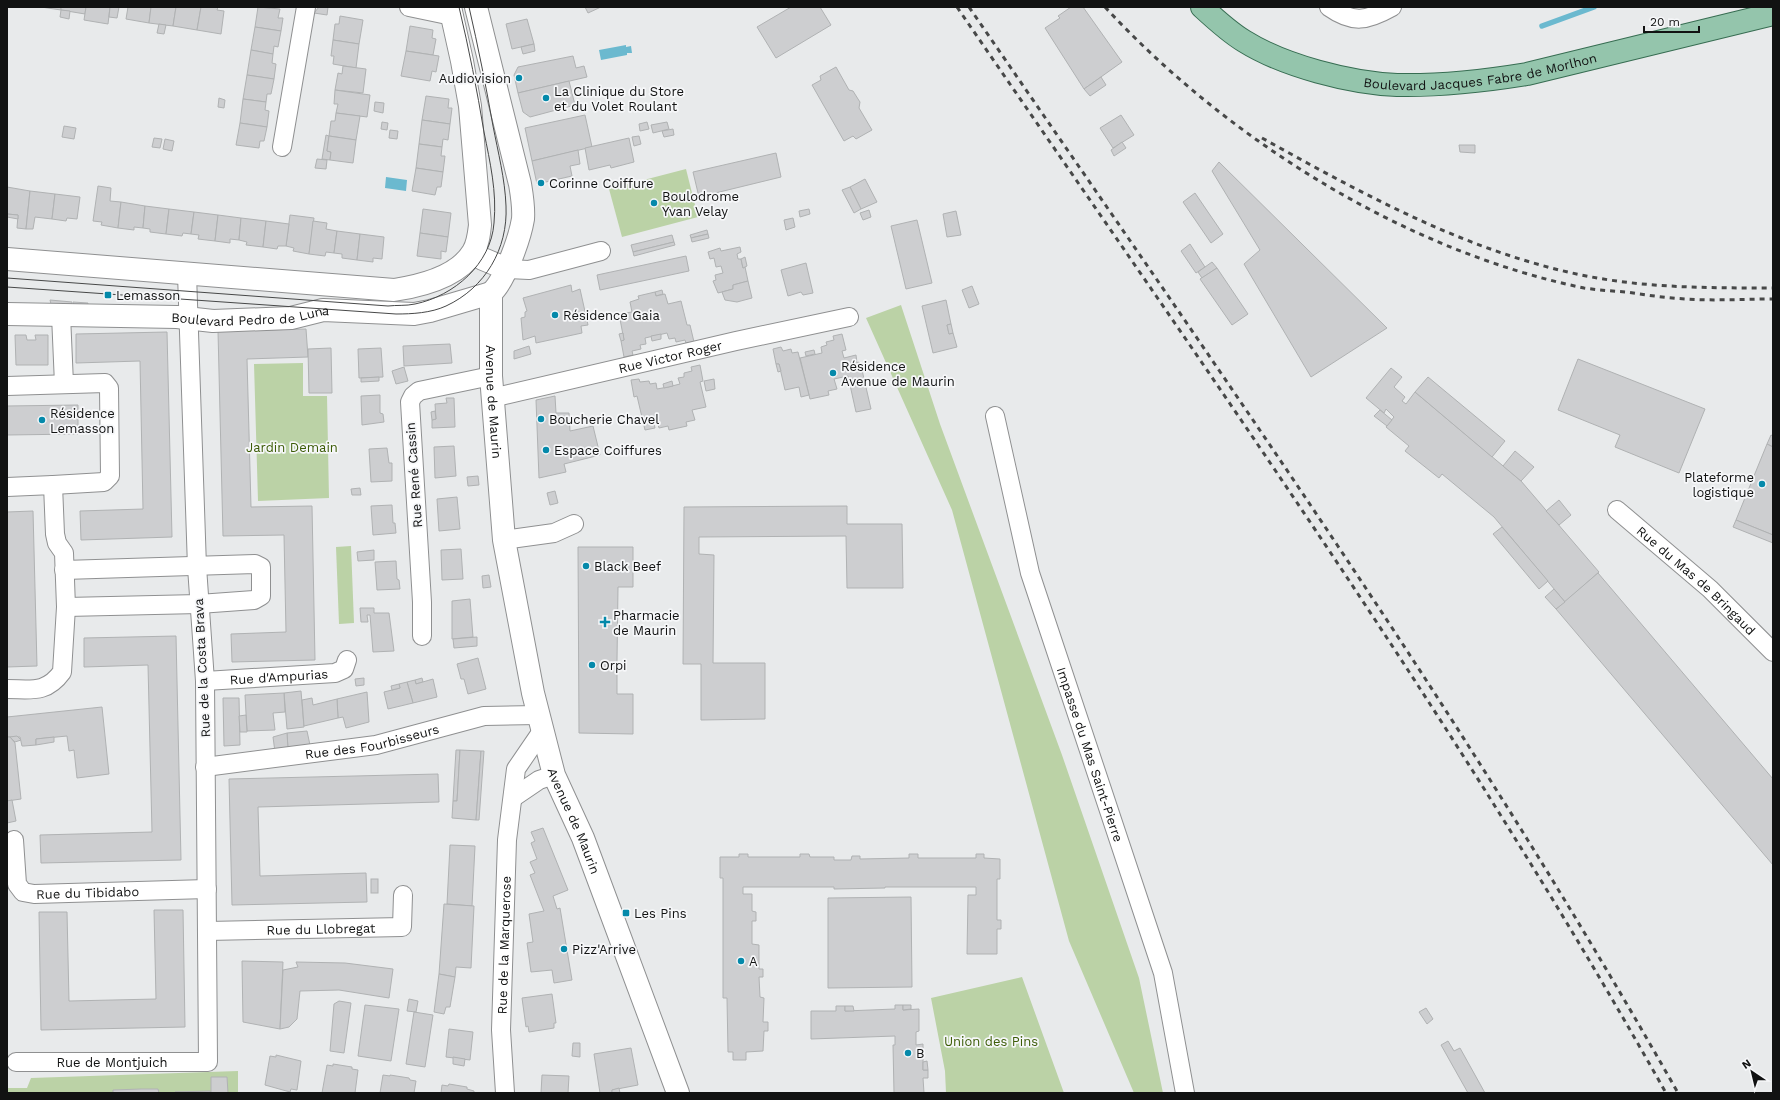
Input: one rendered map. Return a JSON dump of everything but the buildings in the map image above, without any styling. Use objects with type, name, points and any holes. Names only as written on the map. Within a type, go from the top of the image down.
[{"type":"main road","name":"Boulevard Jacques Fabre de Morlhon","points":[[1202,7],[1243,41],[1290,63],[1354,79],[1397,85],[1452,83],[1527,74],[1773,14]]},
{"type":"street","points":[[282,147],[306,7]]},
{"type":"street","points":[[411,7],[451,11],[470,106],[480,225],[478,239],[467,258],[507,269],[529,270],[601,251]]},
{"type":"street","points":[[476,7],[520,184],[523,206],[523,219],[507,269],[498,287],[491,293]]},
{"type":"street","points":[[1329,7],[1344,17],[1358,19],[1377,15],[1392,7]]},
{"type":"street","name":"Boulevard Pedro de Luna","points":[[7,259],[394,290],[420,286],[438,279],[467,258]]},
{"type":"street","name":"Rue de la Costa Brava","points":[[187,274],[197,567],[205,681],[208,1062]]},
{"type":"street","name":"Boulevard Pedro de Luna","points":[[7,314],[189,318],[213,321],[291,318],[323,310],[414,314],[459,303],[491,293]]},
{"type":"street","name":"Avenue de Maurin","points":[[491,293],[492,398],[504,540],[540,723],[554,775],[583,838],[678,1093]]},
{"type":"street","points":[[61,315],[64,384]]},
{"type":"street","name":"Rue Victor Roger","points":[[492,398],[736,341],[849,317]]},
{"type":"street","name":"Rue René Cassin","points":[[422,636],[422,602],[410,402],[413,396],[419,392],[491,376]]},
{"type":"street","points":[[7,386],[105,383],[109,388],[110,476],[104,482],[7,487]]},
{"type":"street","name":"Impasse du Mas Saint-Pierre","points":[[995,416],[1030,573],[1163,973],[1185,1093]]},
{"type":"street","points":[[7,689],[39,689],[49,686],[62,672],[66,607],[64,553],[57,543],[55,534],[53,485]]},
{"type":"street","name":"Rue du Mas de Bringaud","points":[[1617,510],[1710,589],[1773,652]]},
{"type":"street","points":[[504,540],[554,532],[574,524]]},
{"type":"street","points":[[64,570],[255,564],[261,567],[261,596],[254,600],[199,604],[66,607]]},
{"type":"street","name":"Rue d'Ampurias","points":[[205,681],[335,673],[344,669],[346,660]]},
{"type":"street","name":"Rue des Fourbisseurs","points":[[205,767],[376,745],[484,716],[540,723]]},
{"type":"street","name":"Rue de la Marquerose","points":[[505,1093],[501,1030],[506,848],[514,797],[516,769],[540,723]]},
{"type":"street","points":[[514,797],[539,780],[554,775]]},
{"type":"street","name":"Rue du Tibidabo","points":[[14,840],[17,884],[23,892],[34,894],[207,889]]},
{"type":"street","name":"Rue du Llobregat","points":[[207,931],[402,927],[404,895]]},
{"type":"street","name":"Rue de Montjuich","points":[[16,1062],[208,1062]]},
{"type":"green space","name":"Boulodrome Yvan Velay","points":[[686,169],[698,217],[622,237],[609,189]]},
{"type":"green space","points":[[901,305],[940,424],[1062,755],[1139,978],[1163,1093],[1134,1093],[1069,941],[952,510],[866,318]]},
{"type":"green space","name":"Jardin Demain","points":[[303,363],[303,396],[327,396],[329,498],[258,501],[254,364]]},
{"type":"green space","points":[[351,546],[354,623],[339,624],[336,547]]},
{"type":"green space","name":"Union des Pins","points":[[1022,977],[1064,1093],[946,1093],[945,1071],[931,998]]},
{"type":"green space","points":[[238,1071],[238,1093],[7,1093],[7,1088],[27,1088],[31,1078]]},
{"type":"water","points":[[626,45],[626,47],[631,46],[632,53],[601,60],[599,50]]},
{"type":"water","points":[[386,177],[407,180],[406,191],[385,188]]},
{"type":"waterway","points":[[1542,26],[1594,7]]},
{"type":"tram line","points":[[7,278],[388,306],[415,304],[443,294],[456,286],[478,265],[486,252],[491,238],[495,211],[491,166],[473,70],[459,7]]},
{"type":"tram line","points":[[7,287],[396,314],[428,312],[446,306],[460,298],[483,278],[491,265],[498,252],[506,222],[503,176],[469,7]]},
{"type":"railway","points":[[957,7],[1233,408],[1324,542],[1413,678],[1500,814],[1585,953],[1666,1093]]},
{"type":"railway","points":[[969,7],[1245,408],[1336,542],[1425,678],[1512,814],[1678,1093]]},
{"type":"railway","points":[[1105,7],[1154,56],[1207,102],[1263,145],[1324,184],[1386,218],[1451,247],[1517,271],[1584,288],[1686,299],[1773,299]]},
{"type":"railway","points":[[1262,138],[1337,179],[1412,217],[1451,234],[1531,262],[1572,273],[1622,282],[1697,287],[1773,288]]},
{"type":"place","name":"Audiovision","points":[[519,78]]},
{"type":"place","name":"La Clinique du Store et du Volet Roulant","points":[[546,98]]},
{"type":"place","name":"Corinne Coiffure","points":[[541,183]]},
{"type":"place","name":"Boulodrome Yvan Velay","points":[[654,203]]},
{"type":"place","name":"Lemasson","points":[[108,295]]},
{"type":"place","name":"Résidence Gaia","points":[[555,315]]},
{"type":"place","name":"Résidence Avenue de Maurin","points":[[833,373]]},
{"type":"place","name":"Boucherie Chavel","points":[[541,419]]},
{"type":"place","name":"Résidence Lemasson","points":[[42,420]]},
{"type":"place","name":"Espace Coiffures","points":[[546,450]]},
{"type":"place","name":"Plateforme logistique","points":[[1762,484]]},
{"type":"place","name":"Black Beef","points":[[586,566]]},
{"type":"place","name":"Pharmacie de Maurin","points":[[605,622]]},
{"type":"place","name":"Orpi","points":[[592,665]]},
{"type":"place","name":"Les Pins","points":[[626,913]]},
{"type":"place","name":"Pizz'Arrive","points":[[564,949]]},
{"type":"place","name":"A","points":[[741,961]]},
{"type":"place","name":"B","points":[[908,1053]]}]
